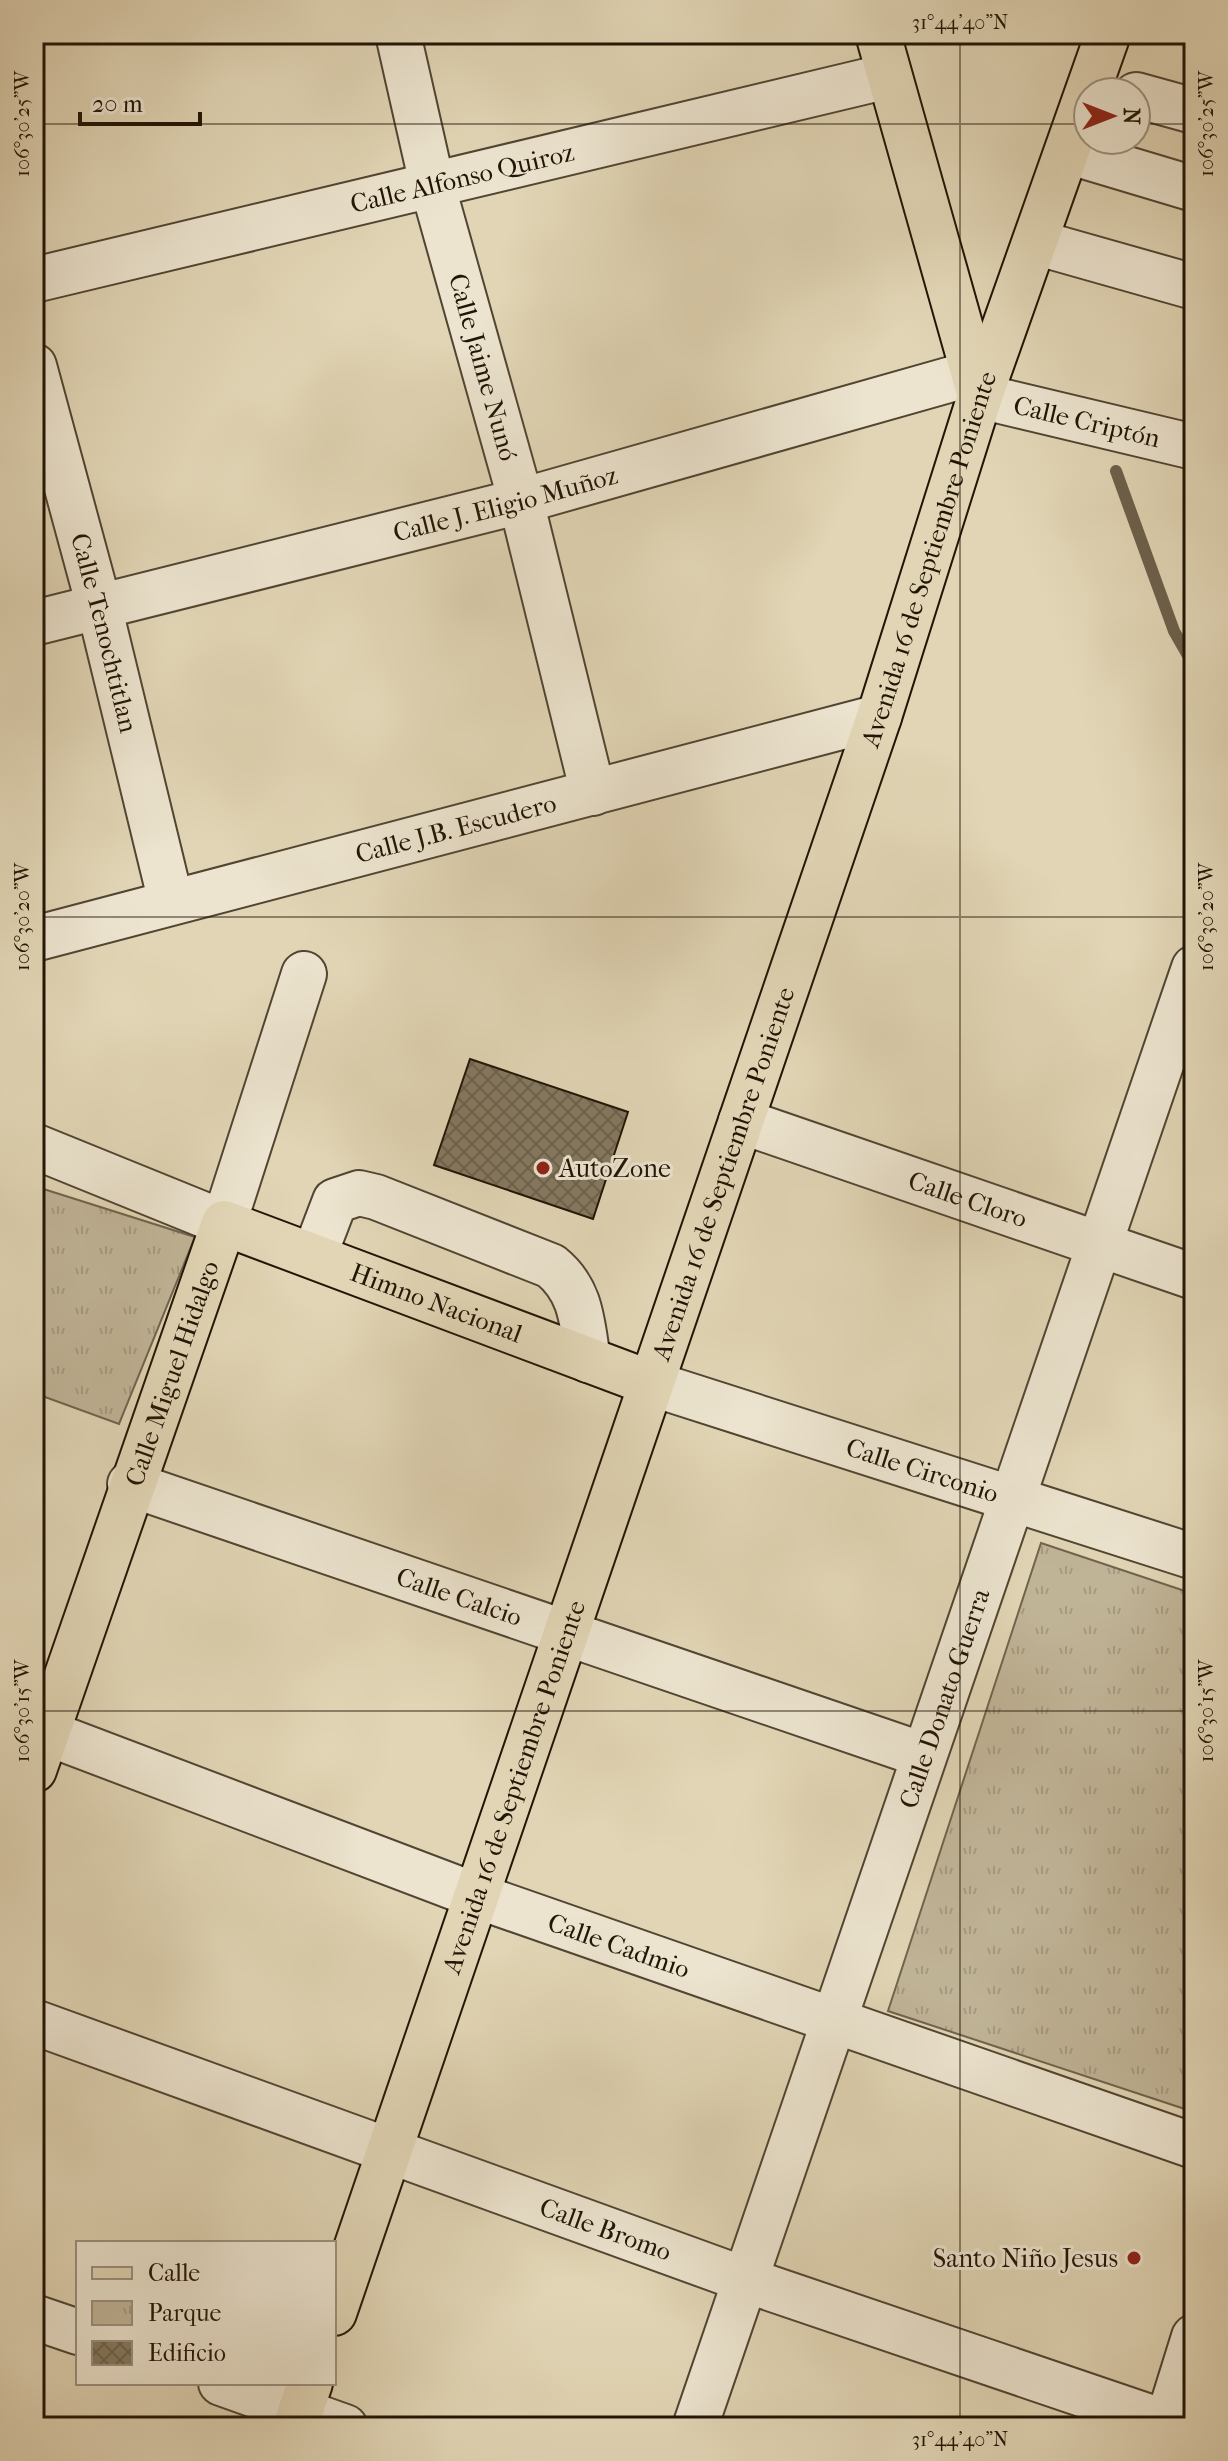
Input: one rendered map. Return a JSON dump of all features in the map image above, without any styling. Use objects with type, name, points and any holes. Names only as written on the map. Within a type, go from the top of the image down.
[{"type":"main road","points":[[878,34],[976,384]]},
{"type":"main road","name":"Avenida 16 de Septiembre Poniente","points":[[1108,34],[1108,76]]},
{"type":"main road","name":"Avenida 16 de Septiembre Poniente","points":[[336,2307],[879,717],[976,384],[1072,143]]},
{"type":"main road","name":"Himno Nacional","points":[[224,1223],[650,1383]]},
{"type":"main road","name":"Calle Miguel Hidalgo","points":[[38,1744],[224,1223]]},
{"type":"street","name":"Calle Jaime Nunó","points":[[398,34],[432,184],[521,501],[593,793]]},
{"type":"street","name":"Calle Alfonso Quiroz","points":[[34,280],[888,76]]},
{"type":"street","points":[[1152,99],[1194,111]]},
{"type":"street","points":[[1067,151],[1194,189]]},
{"type":"street","points":[[1035,242],[1194,287]]},
{"type":"street","name":"Calle Tenochtitlan","points":[[34,366],[99,606],[171,902]]},
{"type":"street","name":"Calle Criptón","points":[[976,384],[1194,447]]},
{"type":"street","name":"Calle J. Eligio Muñoz","points":[[34,623],[976,384]]},
{"type":"street","name":"Calle J.B. Escudero","points":[[34,939],[879,717]]},
{"type":"street","name":"Calle Miguel Hidalgo","points":[[224,1223],[304,974]]},
{"type":"street","name":"Calle Donato Guerra","points":[[695,2427],[923,1755],[1015,1499],[1098,1244],[1191,985]]},
{"type":"street","name":"Calle Cloro","points":[[741,1121],[1194,1277]]},
{"type":"street","points":[[34,1146],[224,1223]]},
{"type":"street","points":[[314,1256],[335,1201],[359,1193],[376,1197],[551,1266],[569,1280],[579,1301],[588,1360]]},
{"type":"street","name":"Calle Circonio","points":[[650,1383],[1194,1557]]},
{"type":"street","name":"Calle Calcio","points":[[130,1484],[923,1755]]},
{"type":"street","name":"Calle Cadmio","points":[[38,1744],[1194,2146]]},
{"type":"street","name":"Calle Bromo","points":[[34,2022],[746,2280],[1171,2426]]},
{"type":"street","points":[[34,2317],[76,2331]]},
{"type":"street","points":[[1171,2426],[1194,2337]]},
{"type":"street","points":[[228,2385],[302,2407],[345,2427]]},
{"type":"green space","points":[[34,1186],[195,1237],[119,1424],[34,1393]]},
{"type":"green space","points":[[1041,1543],[1194,1594],[1194,2112],[888,2011]]},
{"type":"building","points":[[470,1059],[628,1112],[593,1219],[434,1165]]},
{"type":"waterway","points":[[1116,471],[1174,631],[1194,666]]},
{"type":"place","name":"AutoZone","points":[[543,1168]]},
{"type":"place","name":"Santo Niño Jesus","points":[[1134,2258]]}]
